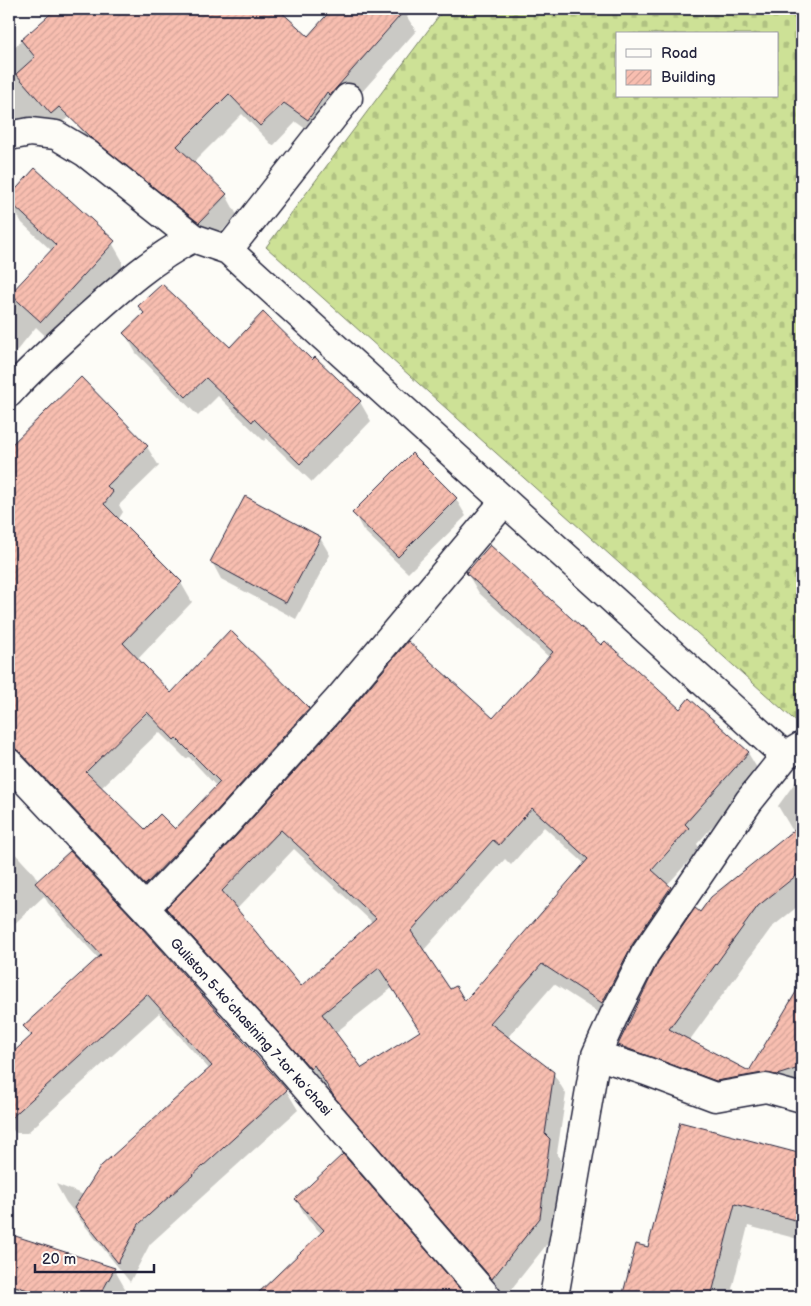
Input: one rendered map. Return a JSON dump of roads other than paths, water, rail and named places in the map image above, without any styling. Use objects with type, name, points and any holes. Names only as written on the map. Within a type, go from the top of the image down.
[{"type":"street","points":[[228,250],[348,98]]},
{"type":"street","points":[[9,136],[30,132],[56,135],[86,153],[193,238],[228,250],[504,502],[794,751],[749,801],[645,954],[596,1056],[554,1297]]},
{"type":"street","points":[[9,393],[25,375],[116,292],[172,249],[193,238]]},
{"type":"street","points":[[145,908],[224,826],[338,700],[504,502]]},
{"type":"street","name":"Guliston 5-koʻchasining 7-tor koʻchasi","points":[[9,763],[145,908],[278,1056],[487,1297]]},
{"type":"street","points":[[596,1056],[646,1071],[716,1097],[766,1088],[802,1098]]}]
